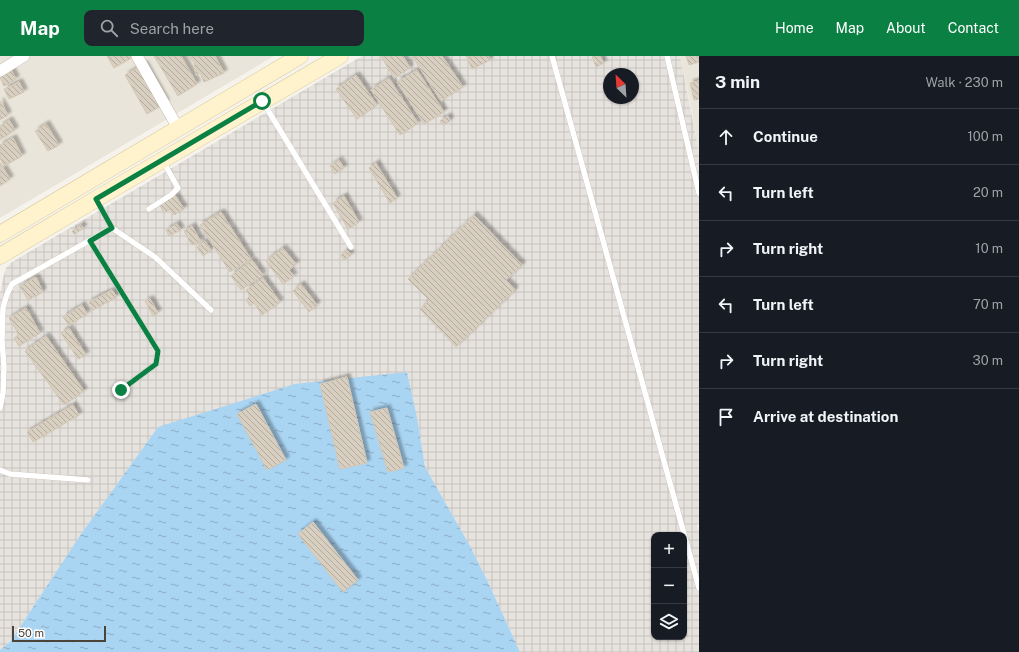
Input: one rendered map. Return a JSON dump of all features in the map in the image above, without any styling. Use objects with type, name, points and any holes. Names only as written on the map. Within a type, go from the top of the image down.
[{"type":"main road","points":[[0,234],[300,56]]},
{"type":"main road","points":[[2,258],[96,199],[340,56]]},
{"type":"street","points":[[0,71],[24,56]]},
{"type":"street","points":[[137,56],[178,128]]},
{"type":"lane","points":[[552,56],[699,588]]},
{"type":"lane","points":[[667,56],[699,193]]},
{"type":"lane","points":[[262,101],[351,247]]},
{"type":"lane","points":[[149,209],[171,195],[178,188],[162,160]]},
{"type":"lane","points":[[96,199],[112,228],[155,256],[210,310]]},
{"type":"lane","points":[[0,408],[4,386],[2,340],[3,308],[12,284],[112,228]]},
{"type":"lane","points":[[90,241],[158,351],[156,364],[121,390]]},
{"type":"lane","points":[[0,470],[10,474],[88,480]]},
{"type":"shaded area","points":[[0,56],[274,56],[0,218]]},
{"type":"shaded area","points":[[362,56],[680,56],[699,152],[699,524],[697,525],[699,531],[699,652],[520,652],[470,546],[425,467],[417,417],[407,372],[158,427],[81,534],[10,642],[0,650],[0,293],[6,268],[12,262]]},
{"type":"shaded area","points":[[680,56],[699,56],[699,152],[691,107]]},
{"type":"water","points":[[407,372],[417,417],[425,467],[470,546],[520,652],[0,652],[0,650],[10,642],[81,534],[158,427],[295,384]]},
{"type":"building","points":[[107,56],[130,56],[131,58],[114,68]]},
{"type":"building","points":[[154,56],[181,56],[197,84],[178,96]]},
{"type":"building","points":[[187,56],[215,56],[224,73],[204,82],[200,73],[196,75],[194,62]]},
{"type":"building","points":[[381,56],[403,56],[410,68],[394,78]]},
{"type":"building","points":[[412,56],[442,56],[463,87],[441,101]]},
{"type":"building","points":[[466,56],[488,56],[490,60],[472,69]]},
{"type":"building","points":[[592,56],[600,56],[604,63],[596,67]]},
{"type":"building","points":[[686,56],[699,56],[699,62],[689,65]]},
{"type":"building","points":[[144,64],[166,103],[147,114],[125,75]]},
{"type":"building","points":[[11,70],[16,79],[4,86],[0,77]]},
{"type":"building","points":[[417,70],[444,112],[424,124],[397,82]]},
{"type":"building","points":[[356,75],[377,105],[357,119],[336,89]]},
{"type":"building","points":[[389,78],[418,123],[400,135],[371,90]]},
{"type":"building","points":[[699,81],[699,99],[694,100],[690,83]]},
{"type":"building","points":[[19,82],[24,92],[9,99],[4,89]]},
{"type":"building","points":[[0,101],[8,115],[0,120]]},
{"type":"building","points":[[448,116],[450,121],[443,125],[440,121]]},
{"type":"building","points":[[9,120],[15,130],[0,140],[0,126]]},
{"type":"building","points":[[46,124],[59,145],[48,151],[35,131]]},
{"type":"building","points":[[13,138],[22,156],[4,166],[0,158],[0,145]]},
{"type":"building","points":[[339,160],[344,168],[335,174],[330,166]]},
{"type":"building","points":[[0,163],[10,179],[0,186]]},
{"type":"building","points":[[376,163],[397,198],[390,203],[369,168]]},
{"type":"building","points":[[175,195],[184,209],[174,215],[170,209],[164,213],[159,204]]},
{"type":"building","points":[[344,196],[359,222],[348,229],[333,203]]},
{"type":"building","points":[[221,212],[251,259],[230,272],[200,225]]},
{"type":"building","points":[[474,215],[522,265],[506,280],[515,290],[456,347],[420,309],[429,300],[408,279]]},
{"type":"building","points":[[177,224],[181,230],[169,236],[166,230]]},
{"type":"building","points":[[81,225],[84,228],[74,234],[72,231]]},
{"type":"building","points":[[192,226],[201,242],[192,245],[184,231]]},
{"type":"building","points":[[205,241],[211,250],[203,256],[197,247]]},
{"type":"building","points":[[283,248],[296,264],[289,270],[294,276],[283,284],[266,261]]},
{"type":"building","points":[[347,250],[351,255],[344,260],[341,255]]},
{"type":"building","points":[[252,260],[263,275],[241,290],[231,276]]},
{"type":"building","points":[[36,277],[43,292],[28,300],[20,286]]},
{"type":"building","points":[[263,278],[280,302],[262,315],[254,303],[250,306],[246,300],[250,296],[246,290]]},
{"type":"building","points":[[301,284],[317,305],[309,312],[293,291]]},
{"type":"building","points":[[112,290],[117,297],[93,310],[89,302]]},
{"type":"building","points":[[150,299],[158,313],[153,316],[145,301]]},
{"type":"building","points":[[82,305],[87,314],[69,325],[63,317]]},
{"type":"building","points":[[26,308],[40,333],[19,346],[14,338],[19,335],[9,318]]},
{"type":"building","points":[[69,328],[86,355],[78,359],[61,333]]},
{"type":"building","points":[[46,336],[84,391],[64,405],[25,351]]},
{"type":"building","points":[[347,377],[367,463],[340,469],[320,384]]},
{"type":"building","points":[[256,404],[286,460],[267,470],[237,414]]},
{"type":"building","points":[[73,405],[79,415],[33,442],[27,432]]},
{"type":"building","points":[[387,408],[404,468],[388,472],[370,412]]},
{"type":"building","points":[[313,522],[358,580],[343,592],[298,534]]},
{"type":"route","points":[[121,390],[156,364],[158,351],[90,241],[112,228],[96,199],[262,101]]}]
